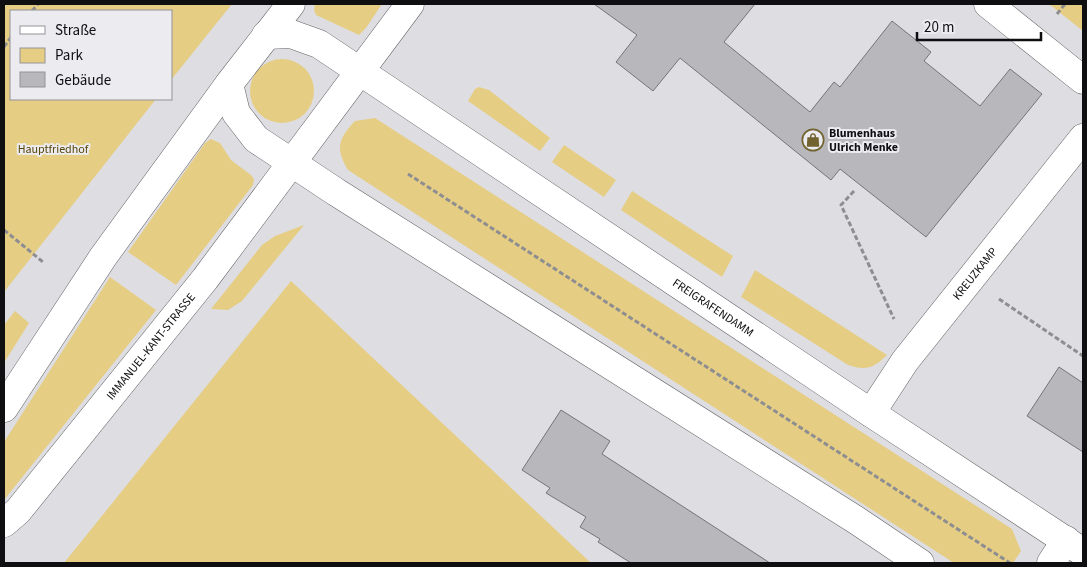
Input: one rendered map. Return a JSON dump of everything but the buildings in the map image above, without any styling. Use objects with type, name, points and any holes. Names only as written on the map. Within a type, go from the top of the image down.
[{"type":"street","points":[[4,408],[103,257],[229,84],[291,4]]},
{"type":"street","name":"IMMANUEL-KANT-STRASSE","points":[[4,523],[18,511],[200,285],[410,4]]},
{"type":"street","points":[[988,4],[1083,80]]},
{"type":"street","points":[[266,35],[291,34],[319,44],[360,73]]},
{"type":"street","name":"FREIGRAFENDAMM","points":[[360,73],[871,414],[1074,546],[1051,563]]},
{"type":"street","points":[[229,84],[236,113],[256,139],[292,164],[856,520],[920,563]]},
{"type":"street","name":"KREUZKAMP","points":[[871,414],[906,361],[1083,138]]},
{"type":"path","points":[[408,174],[1010,563]]},
{"type":"path","points":[[854,191],[841,205],[892,316]]},
{"type":"path","points":[[4,230],[43,262]]},
{"type":"path","points":[[969,280],[1083,356]]},
{"type":"green space","name":"Hauptfriedhof","points":[[4,4],[232,4],[172,79],[172,10],[10,10],[10,100],[155,100],[4,292]]},
{"type":"green space","points":[[315,4],[382,4],[359,35],[316,15],[314,10]]},
{"type":"green space","points":[[1049,4],[1083,4],[1083,31]]},
{"type":"green space","points":[[282,59],[300,65],[308,73],[314,91],[308,109],[300,117],[282,123],[264,117],[256,109],[250,91],[256,73],[264,65]]},
{"type":"green space","points":[[479,87],[489,90],[550,138],[540,151],[468,101],[475,89]]},
{"type":"green space","points":[[375,118],[1012,529],[1021,551],[1013,563],[954,563],[348,170],[340,150],[340,144],[345,133],[355,121]]},
{"type":"green space","points":[[211,139],[220,143],[231,160],[251,175],[254,179],[253,185],[176,285],[128,252],[205,143]]},
{"type":"green space","points":[[564,145],[616,180],[604,197],[552,162]]},
{"type":"green space","points":[[632,191],[733,256],[722,277],[621,210]]},
{"type":"green space","points":[[304,225],[242,301],[228,310],[211,309],[262,245],[275,236]]},
{"type":"green space","points":[[755,270],[887,355],[878,363],[869,367],[860,368],[848,365],[741,297]]},
{"type":"green space","points":[[110,277],[156,310],[4,500],[4,442]]},
{"type":"green space","points":[[291,281],[591,563],[64,563]]},
{"type":"green space","points":[[15,311],[29,323],[4,363],[4,325]]},
{"type":"place","name":"Blumenhaus Ulrich Menke","points":[[813,140]]}]
